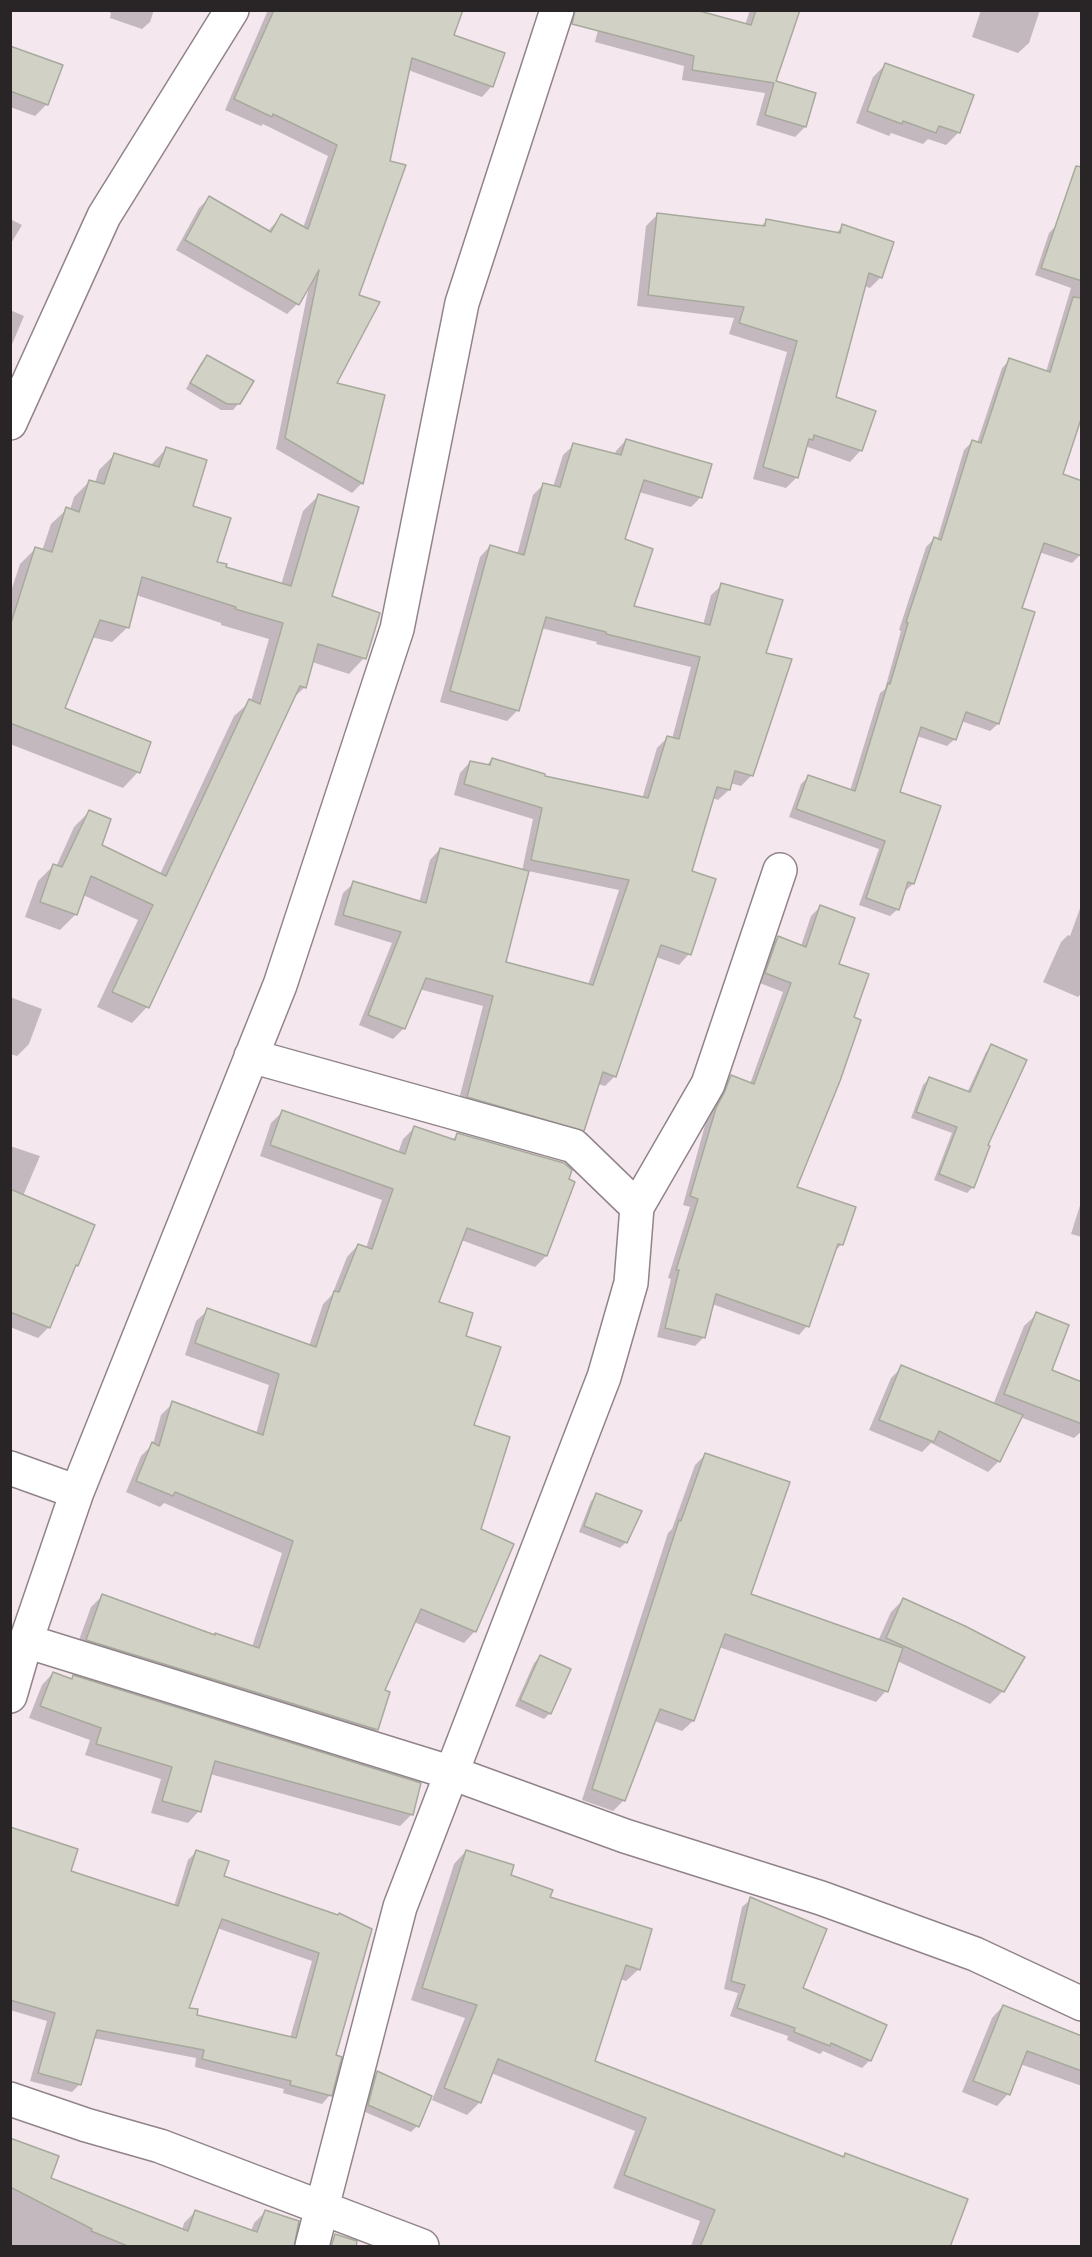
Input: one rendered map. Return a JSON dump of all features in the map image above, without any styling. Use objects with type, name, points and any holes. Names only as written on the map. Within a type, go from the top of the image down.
[{"type":"street","points":[[10,423],[104,216],[232,10]]},
{"type":"street","points":[[10,1696],[26,1641],[77,1492],[280,986],[397,629],[462,303],[557,10]]},
{"type":"street","points":[[312,2247],[400,1907],[604,1377],[631,1283],[637,1207],[708,1084],[780,870]]},
{"type":"street","points":[[251,1056],[574,1146],[637,1207]]},
{"type":"street","points":[[10,1468],[77,1492]]},
{"type":"street","points":[[26,1641],[452,1773],[625,1836],[821,1898],[975,1954],[1082,2004]]},
{"type":"street","points":[[10,2099],[86,2125],[160,2146],[422,2247]]},
{"type":"building","points":[[274,10],[463,10],[454,35],[505,53],[493,87],[412,58],[390,161],[406,165],[359,295],[380,302],[337,383],[385,395],[363,484],[285,438],[319,270],[299,305],[185,240],[209,196],[271,232],[281,214],[308,229],[337,145],[273,114],[272,117],[234,99]]},
{"type":"building","points":[[575,10],[696,10],[751,25],[756,10],[800,10],[776,81],[816,93],[806,127],[765,115],[774,83],[692,70],[694,56],[572,24]]},
{"type":"building","points":[[10,46],[63,65],[48,105],[10,91]]},
{"type":"building","points":[[885,63],[974,95],[960,133],[939,126],[936,133],[867,111]]},
{"type":"building","points":[[1076,166],[1082,167],[1082,281],[1041,268]]},
{"type":"building","points":[[657,213],[765,226],[766,219],[840,233],[842,224],[894,242],[882,278],[869,273],[836,397],[876,411],[862,451],[814,435],[813,440],[809,439],[798,478],[763,467],[797,341],[739,323],[744,307],[648,295]]},
{"type":"building","points":[[1073,297],[1082,298],[1082,416],[1063,474],[1082,481],[1082,556],[1044,543],[1022,608],[1035,612],[999,724],[966,712],[956,740],[921,727],[900,792],[941,806],[914,884],[908,882],[899,910],[866,898],[885,841],[796,809],[808,775],[855,791],[934,537],[941,540],[972,440],[981,443],[1009,358],[1050,372]]},
{"type":"building","points":[[207,355],[254,381],[240,404],[227,404],[190,383]]},
{"type":"building","points":[[626,439],[712,464],[702,498],[644,480],[625,539],[653,549],[634,606],[710,625],[721,583],[783,600],[766,653],[792,659],[753,776],[735,771],[730,790],[717,787],[692,871],[716,879],[691,955],[661,945],[616,1077],[603,1072],[584,1131],[467,1097],[493,996],[426,978],[405,1029],[368,1015],[401,932],[343,915],[353,881],[426,903],[440,848],[529,871],[506,962],[593,985],[629,880],[531,860],[542,808],[464,784],[470,761],[490,765],[492,758],[545,774],[545,776],[648,798],[667,736],[679,739],[700,657],[546,617],[519,711],[450,691],[490,545],[524,555],[543,483],[560,487],[573,443],[621,455]]},
{"type":"building","points":[[166,447],[207,460],[193,506],[231,518],[217,562],[227,564],[226,567],[291,586],[318,494],[359,507],[332,596],[380,613],[366,659],[318,644],[306,688],[300,686],[149,1008],[112,992],[153,905],[91,876],[77,915],[40,902],[53,864],[62,867],[89,810],[111,819],[102,845],[166,876],[249,699],[260,704],[283,623],[142,577],[129,628],[100,620],[65,708],[151,742],[140,773],[10,723],[10,626],[35,547],[52,552],[66,507],[79,512],[89,480],[104,484],[114,453],[159,467]]},
{"type":"building","points":[[820,905],[855,918],[839,964],[869,974],[854,1017],[861,1020],[840,1081],[797,1187],[856,1207],[843,1245],[838,1244],[809,1327],[716,1294],[705,1338],[665,1328],[679,1270],[676,1270],[698,1199],[690,1196],[716,1108],[731,1075],[754,1084],[791,983],[765,973],[778,936],[806,947]]},
{"type":"building","points":[[991,1044],[1027,1060],[988,1145],[990,1146],[974,1188],[939,1174],[957,1127],[916,1112],[929,1077],[970,1092]]},
{"type":"building","points":[[282,1110],[405,1154],[414,1126],[455,1140],[457,1133],[564,1163],[572,1170],[569,1179],[575,1182],[547,1256],[467,1228],[439,1302],[473,1313],[466,1336],[501,1347],[474,1425],[510,1437],[481,1529],[514,1544],[476,1632],[421,1609],[385,1690],[390,1692],[378,1730],[86,1640],[102,1594],[215,1635],[215,1633],[259,1648],[293,1541],[175,1492],[173,1496],[136,1481],[152,1442],[159,1446],[172,1401],[263,1435],[279,1374],[195,1343],[207,1308],[316,1347],[334,1291],[339,1292],[358,1244],[372,1249],[393,1189],[270,1145]]},
{"type":"building","points":[[10,1189],[95,1225],[50,1328],[10,1312]]},
{"type":"building","points":[[1036,1312],[1069,1325],[1052,1370],[1082,1382],[1082,1424],[1004,1394]]},
{"type":"building","points":[[901,1365],[1023,1415],[1000,1462],[939,1431],[934,1442],[879,1420]]},
{"type":"building","points":[[705,1453],[790,1482],[751,1594],[903,1648],[888,1692],[725,1634],[694,1721],[660,1709],[625,1801],[592,1789],[679,1520],[681,1521]]},
{"type":"building","points":[[596,1493],[642,1511],[627,1543],[584,1526]]},
{"type":"building","points":[[903,1598],[1025,1657],[1004,1692],[886,1638]]},
{"type":"building","points":[[540,1655],[571,1669],[551,1714],[520,1700]]},
{"type":"building","points":[[53,1672],[72,1679],[73,1675],[421,1783],[413,1815],[215,1761],[201,1812],[162,1801],[172,1767],[96,1744],[101,1728],[40,1706]]},
{"type":"building","points":[[10,1827],[78,1849],[71,1871],[178,1906],[196,1850],[229,1861],[224,1876],[338,1915],[339,1913],[372,1929],[336,2055],[342,2057],[332,2096],[290,2085],[291,2081],[202,2059],[204,2050],[97,2030],[81,2085],[38,2073],[55,2013],[10,2000]],"holes":[[[222,1919],[319,1953],[296,2038],[197,2015],[198,2009],[189,2008]]]},
{"type":"building","points":[[466,1850],[514,1865],[511,1875],[553,1890],[550,1897],[652,1929],[640,1970],[626,1965],[595,2061],[844,2157],[845,2153],[968,2199],[950,2247],[700,2247],[715,2210],[624,2175],[646,2118],[498,2059],[481,2103],[444,2088],[477,2005],[422,1988]]},
{"type":"building","points":[[750,1897],[827,1929],[803,1988],[887,2025],[871,2061],[831,2043],[830,2046],[794,2032],[795,2028],[737,2008],[745,1985],[731,1981]]},
{"type":"building","points":[[1003,2005],[1082,2036],[1082,2071],[1027,2051],[1010,2095],[973,2081]]},
{"type":"building","points":[[377,2071],[432,2096],[419,2127],[368,2105]]},
{"type":"building","points":[[10,2138],[59,2156],[51,2178],[188,2231],[195,2210],[257,2232],[265,2210],[299,2221],[294,2247],[130,2247],[91,2231],[92,2229],[10,2187]]},
{"type":"building","points":[[335,2234],[357,2241],[356,2247],[331,2247]]}]
